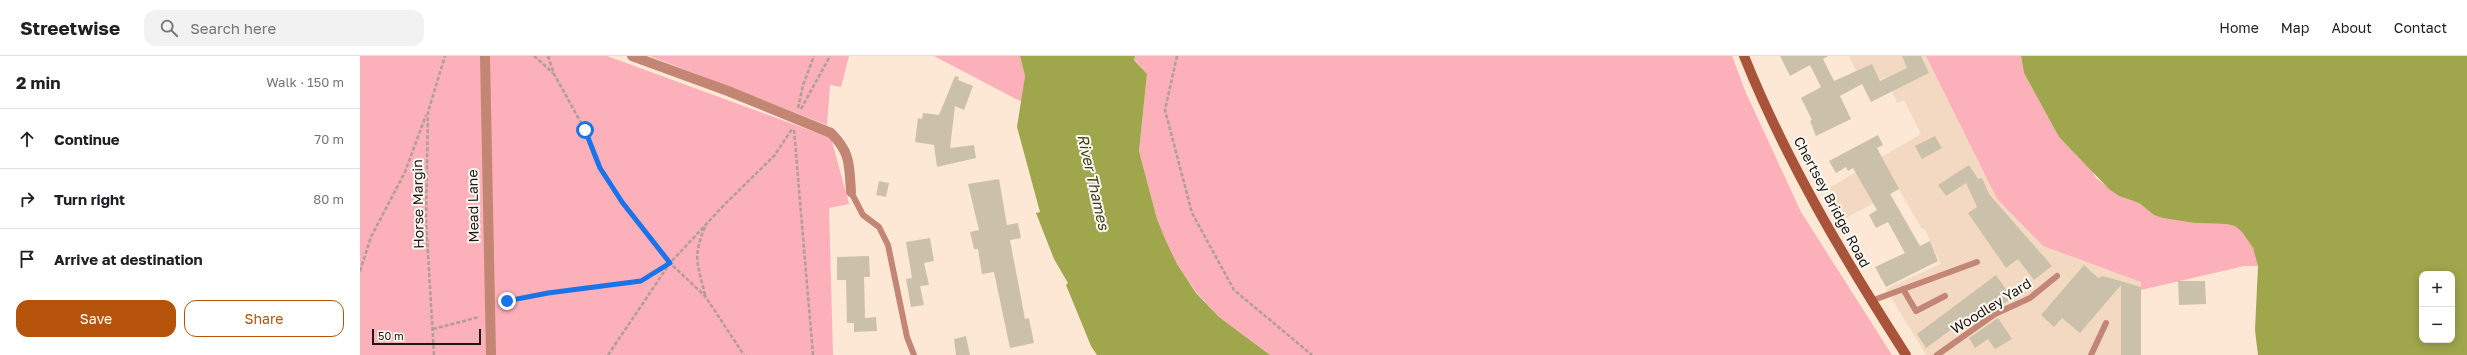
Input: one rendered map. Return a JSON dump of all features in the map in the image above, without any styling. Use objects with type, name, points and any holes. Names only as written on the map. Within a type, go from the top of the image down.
[{"type":"main road","name":"Chertsey Bridge Road","points":[[1744,56],[1813,202],[1871,301],[1906,355]]},
{"type":"street","name":"Mead Lane","points":[[485,56],[491,355]]},
{"type":"street","points":[[632,56],[796,118],[831,133],[844,146],[848,159],[851,192]]},
{"type":"lane","points":[[851,192],[863,215],[879,227],[888,245],[907,337],[914,355]]},
{"type":"lane","points":[[1871,301],[1977,262]]},
{"type":"lane","name":"Woodley Yard","points":[[1937,355],[1995,314],[2030,298],[2056,276]]},
{"type":"lane","points":[[1903,289],[1916,311],[1945,296]]},
{"type":"lane","points":[[2091,355],[2106,323]]},
{"type":"path","name":"Horse Margin","points":[[434,355],[426,220],[428,112],[445,56]]},
{"type":"path","points":[[534,56],[554,74]]},
{"type":"path","points":[[548,56],[554,74],[585,130],[600,168],[622,202],[670,263],[705,296],[744,355]]},
{"type":"path","points":[[796,118],[803,86],[814,56]]},
{"type":"path","points":[[796,118],[830,56]]},
{"type":"path","points":[[1177,56],[1165,110],[1192,213],[1234,290],[1312,355]]},
{"type":"path","points":[[360,271],[371,237],[405,172],[428,112]]},
{"type":"path","points":[[608,355],[670,263],[774,156],[794,125],[813,355]]},
{"type":"path","points":[[705,296],[697,260],[696,246],[706,225]]},
{"type":"path","points":[[432,329],[489,314],[497,306],[507,301],[548,293],[641,281],[670,263]]},
{"type":"shaded area","points":[[360,56],[607,56],[831,138],[849,204],[829,208],[833,355],[360,355]]},
{"type":"shaded area","points":[[650,56],[849,56],[841,87],[830,85],[827,125]]},
{"type":"shaded area","points":[[934,56],[1020,56],[1025,76],[1022,102]]},
{"type":"shaded area","points":[[1135,56],[1732,56],[1746,93],[1801,212],[1892,355],[1270,355],[1219,317],[1196,292],[1177,264],[1166,241],[1157,219],[1139,151],[1147,74],[1134,59]]},
{"type":"shaded area","points":[[1849,56],[1926,56],[1997,199],[2043,246],[2141,282],[2141,355],[1926,355],[1886,289],[1941,264],[1924,228],[1922,229],[1899,189],[1846,218],[1829,188],[1921,134],[1904,100],[1897,103],[1886,77],[1864,87]]},
{"type":"shaded area","points":[[1926,56],[2021,56],[2024,73],[2059,137],[2091,169],[2096,178],[2119,196],[2139,203],[2154,215],[2195,223],[2226,224],[2235,226],[2242,232],[2253,248],[2258,266],[2244,266],[2141,290],[2141,282],[2043,246],[1997,199]]},
{"type":"water","name":"River Thames","points":[[1020,56],[1135,56],[1134,60],[1147,74],[1139,151],[1157,219],[1166,241],[1177,264],[1196,293],[1219,317],[1270,355],[1097,355],[1091,346],[1066,285],[1068,283],[1054,259],[1036,213],[1040,212],[1017,127],[1025,76]]},
{"type":"water","points":[[2021,56],[2467,56],[2467,355],[2258,355],[2255,330],[2258,266],[2253,248],[2242,232],[2235,226],[2226,224],[2195,223],[2163,218],[2154,215],[2139,203],[2119,196],[2109,189],[2059,137],[2024,73]]},
{"type":"building","points":[[1780,56],[1828,56],[1823,59],[1834,81],[1872,64],[1880,81],[1907,68],[1902,56],[1921,56],[1929,73],[1871,102],[1862,84],[1840,96],[1851,119],[1816,136],[1810,121],[1812,120],[1801,98],[1821,87],[1810,65],[1790,76]]},
{"type":"building","points":[[955,76],[959,77],[958,80],[973,86],[964,110],[955,106],[950,148],[974,145],[976,158],[937,167],[934,145],[915,142],[918,118],[922,119],[923,113],[939,115]]},
{"type":"building","points":[[1878,135],[1883,145],[1877,148],[1899,189],[1890,194],[1920,246],[1930,241],[1938,261],[1886,287],[1875,267],[1905,253],[1888,222],[1876,228],[1869,215],[1877,210],[1853,168],[1848,171],[1846,167],[1836,173],[1829,161]]},
{"type":"building","points":[[1935,136],[1942,148],[1922,159],[1915,146]]},
{"type":"building","points":[[1969,165],[1978,179],[1982,178],[1989,194],[2052,266],[2034,280],[2018,259],[2006,268],[1968,213],[1977,207],[1966,183],[1946,196],[1938,185]]},
{"type":"building","points":[[999,179],[1007,225],[1018,223],[1021,238],[1010,240],[1025,319],[1029,318],[1034,343],[1010,348],[994,272],[982,274],[978,249],[974,249],[970,232],[979,230],[968,184]]},
{"type":"building","points":[[879,181],[889,183],[886,197],[876,195]]},
{"type":"building","points":[[930,238],[934,261],[924,263],[929,285],[920,286],[924,305],[911,307],[906,279],[912,278],[906,242]]},
{"type":"building","points":[[869,256],[870,277],[864,277],[865,318],[876,317],[877,331],[854,332],[854,323],[847,323],[846,280],[837,280],[837,257]]},
{"type":"building","points":[[2084,265],[2098,278],[2103,276],[2141,287],[2141,355],[2121,355],[2121,285],[2080,333],[2062,318],[2054,327],[2041,315]]},
{"type":"building","points":[[1996,275],[2012,298],[1964,330],[1960,323],[1926,348],[1917,334]]},
{"type":"building","points":[[2178,281],[2205,281],[2206,304],[2179,305]]},
{"type":"building","points":[[1998,318],[2012,339],[1995,349],[1988,339],[1975,348],[1969,338]]},
{"type":"building","points":[[966,336],[970,355],[956,355],[954,339]]},
{"type":"route","points":[[507,301],[548,293],[641,281],[670,263],[622,202],[600,168],[585,130]]}]
